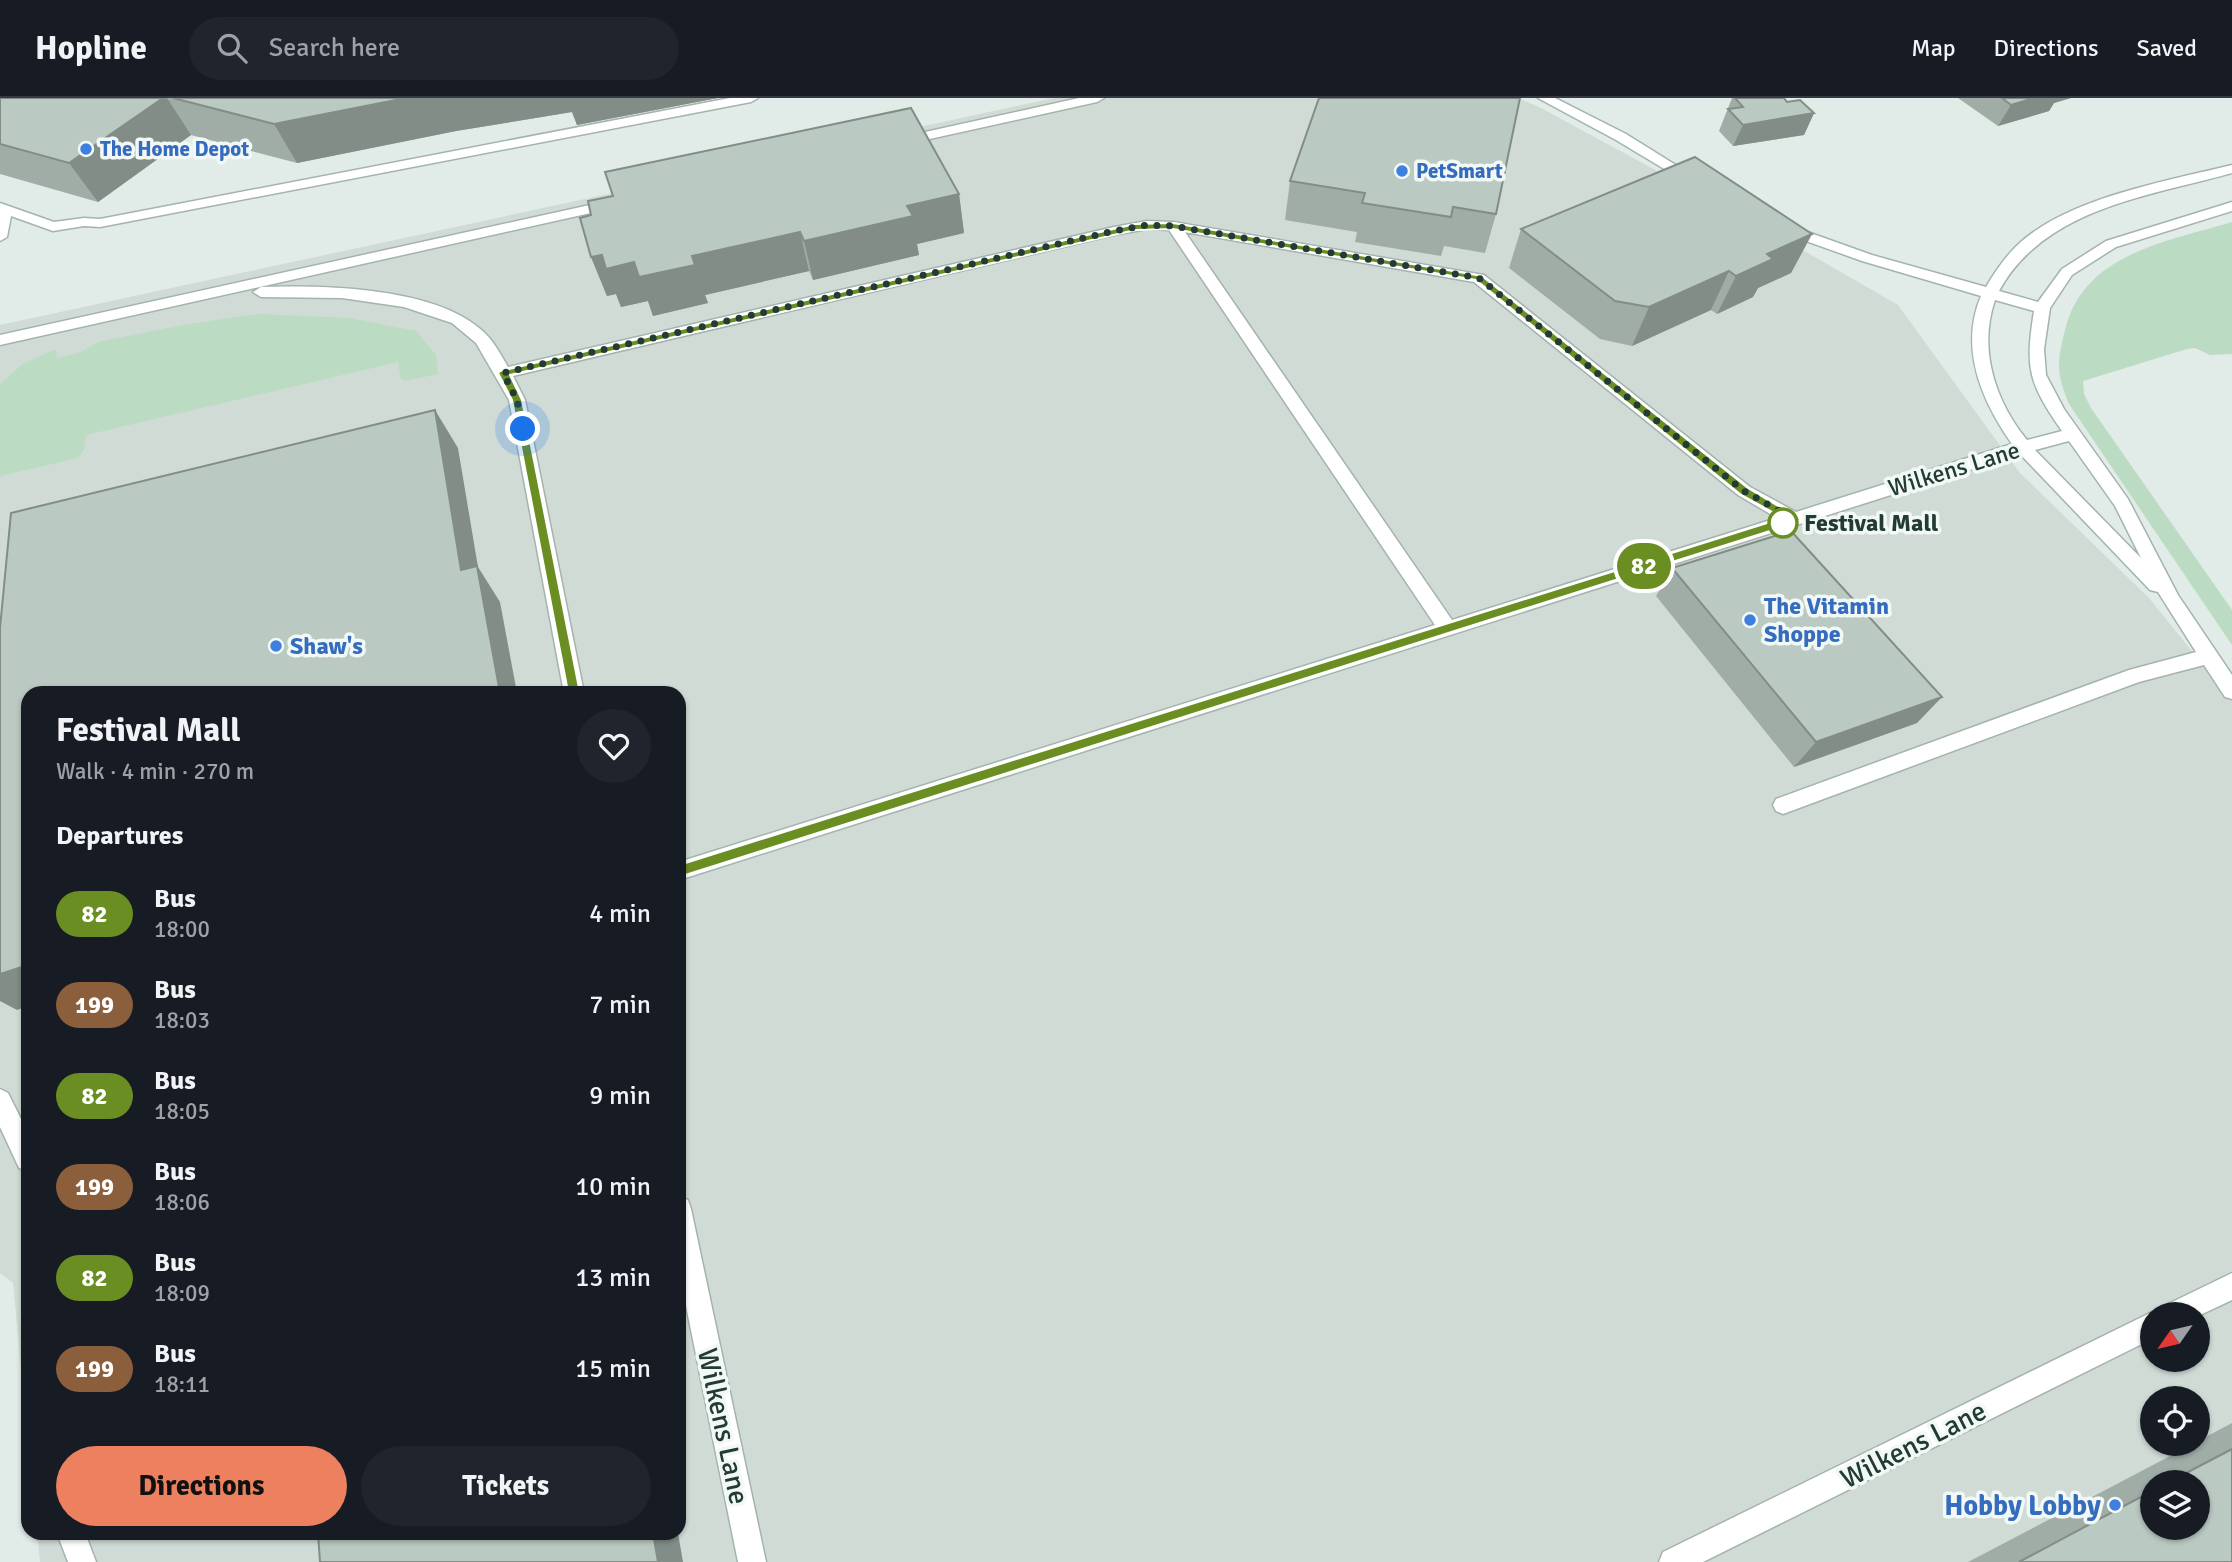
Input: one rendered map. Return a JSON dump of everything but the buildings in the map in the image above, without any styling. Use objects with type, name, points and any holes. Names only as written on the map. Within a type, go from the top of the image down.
[{"type":"lane","points":[[0,237],[2,208],[52,227],[84,222],[100,223],[751,98]]},
{"type":"lane","points":[[886,144],[1097,98]]},
{"type":"lane","points":[[1545,98],[1620,137],[1709,190]]},
{"type":"lane","points":[[2171,599],[2022,447],[1997,412],[1982,368],[1982,311],[1989,294],[2012,257],[2043,232],[2119,202],[2232,169]]},
{"type":"lane","points":[[0,340],[629,201]]},
{"type":"lane","points":[[2232,206],[2141,233],[2087,257],[2067,272],[2042,308],[2036,349],[2039,374],[2051,401],[2122,503],[2171,599],[2232,691]]},
{"type":"lane","points":[[1772,223],[1867,258],[2042,308]]},
{"type":"lane","points":[[503,373],[1114,231],[1147,225],[1173,226],[1479,278],[1744,491],[1794,519]]},
{"type":"lane","points":[[1173,226],[1448,629]]},
{"type":"lane","points":[[155,306],[270,291],[313,292],[423,305],[443,312],[475,332],[503,373],[519,410],[573,686]]},
{"type":"lane","name":"Wilkens Lane","points":[[686,869],[2022,447],[2073,434]]},
{"type":"lane","points":[[1783,805],[2136,675],[2209,656]]},
{"type":"lane","points":[[0,1101],[21,1144]]},
{"type":"lane","name":"Wilkens Lane","points":[[686,1243],[752,1562]]},
{"type":"lane","points":[[2199,1302],[2232,1286]]},
{"type":"lane","name":"Wilkens Lane","points":[[1673,1562],[2140,1331]]},
{"type":"lane","points":[[74,1540],[82,1562]]},
{"type":"shaded area","name":"Festival Mall","points":[[1054,98],[1518,98],[1801,249],[1898,305],[2020,473],[2149,598],[2232,701],[2232,1562],[40,1562],[38,1540],[686,1540],[686,686],[21,686],[21,1367],[13,1283],[0,1273],[0,325]]},
{"type":"green space","points":[[2232,222],[2232,354],[2210,355],[2195,348],[2187,349],[2083,381],[2084,394],[2091,408],[2232,610],[2232,645],[2069,404],[2059,367],[2065,330],[2075,304],[2090,283],[2109,267],[2155,245]]},
{"type":"green space","points":[[258,314],[349,318],[416,331],[436,355],[438,374],[405,381],[401,379],[398,362],[86,435],[84,450],[78,458],[0,476],[0,384],[23,364],[56,349],[57,358],[81,352],[98,342]]},
{"type":"bus line","name":"82","points":[[573,686],[517,400],[503,373],[1147,225],[1173,226],[1479,278],[1744,491],[1794,519],[686,869]]},
{"type":"place","name":"The Home Depot","points":[[86,149]]},
{"type":"place","name":"PetSmart","points":[[1402,171]]},
{"type":"place","name":"Festival Mall","points":[[1783,523]]},
{"type":"place","name":"The Vitamin Shoppe","points":[[1750,620]]},
{"type":"place","name":"Shaw's","points":[[276,646]]},
{"type":"place","name":"Hobby Lobby","points":[[2115,1505]]},
{"type":"route","points":[[523,429],[517,400],[503,373],[1114,231],[1147,225],[1173,226],[1479,278],[1744,491],[1794,519],[1783,523]]}]
